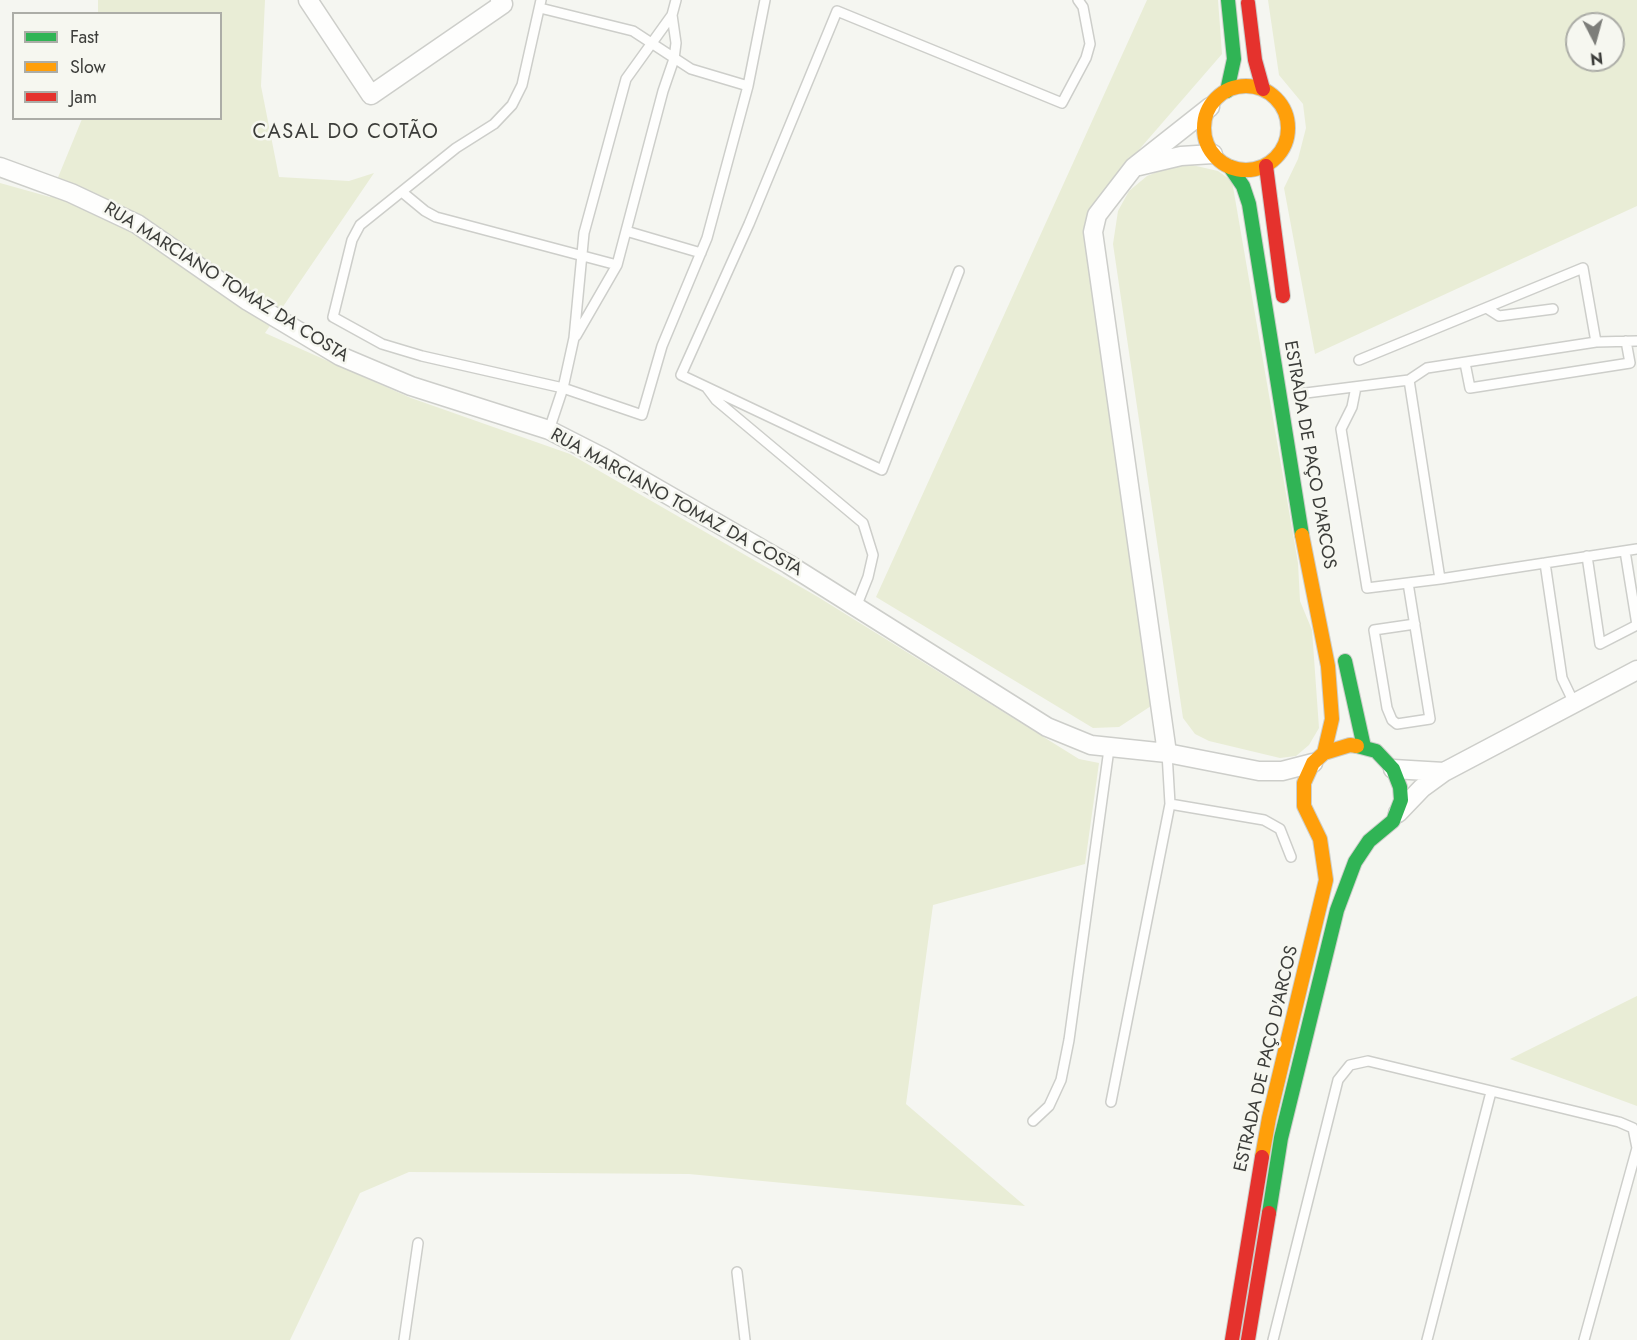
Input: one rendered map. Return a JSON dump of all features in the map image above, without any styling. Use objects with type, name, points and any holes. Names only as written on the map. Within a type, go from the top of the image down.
[{"type":"main road","points":[[1227,91],[1234,59],[1228,0]]},
{"type":"main road","points":[[1247,0],[1255,60],[1263,89]]},
{"type":"main road","points":[[1213,154],[1204,135],[1205,120],[1210,107],[1227,91],[1240,86],[1263,89],[1275,97],[1288,120],[1288,134],[1284,147],[1266,166],[1244,170],[1230,167]]},
{"type":"main road","name":"ESTRADA DE PAÇO D'ARCOS","points":[[1213,154],[1230,167],[1244,186],[1249,204],[1298,515],[1328,666],[1332,719],[1318,758],[1304,783],[1303,798],[1324,852],[1326,880],[1269,1118],[1232,1340]]},
{"type":"main road","points":[[1266,166],[1286,314]]},
{"type":"main road","points":[[1341,641],[1364,747]]},
{"type":"main road","points":[[1318,758],[1350,745],[1376,752],[1393,769],[1400,787],[1401,800],[1398,813]]},
{"type":"main road","name":"ESTRADA DE PAÇO D'ARCOS","points":[[1248,1340],[1281,1138],[1337,910],[1355,862],[1369,842],[1398,813]]},
{"type":"main road","points":[[1313,824],[1343,841],[1365,841],[1376,836]]},
{"type":"street","points":[[308,0],[371,94],[503,4],[500,0]]},
{"type":"street","points":[[1167,753],[1093,232],[1097,215],[1134,166],[1210,107]]},
{"type":"street","points":[[1134,166],[1181,156],[1213,154]]},
{"type":"street","name":"RUA MARCIANO TOMAZ DA COSTA","points":[[0,167],[80,197],[137,224],[248,301],[340,356],[411,386],[549,430],[700,512],[856,606],[1047,727],[1091,745],[1167,753],[1259,771],[1282,771],[1318,758]]},
{"type":"street","points":[[1398,813],[1422,788],[1444,772],[1637,670]]},
{"type":"street","points":[[1393,769],[1444,772]]},
{"type":"street","name":"RUA MARCIANO TOMAZ DA COSTA","points":[[1259,771],[1282,781],[1303,798]]},
{"type":"lane","points":[[549,430],[563,388],[574,338],[580,256],[584,233],[626,80],[672,15],[676,0]]},
{"type":"lane","points":[[748,86],[691,69],[633,31],[540,4],[522,85],[512,105],[494,124],[456,148],[360,225],[352,240],[333,317],[382,344],[422,356],[563,388],[642,415],[662,346],[701,254],[748,86],[765,0]]},
{"type":"lane","points":[[959,271],[882,470],[681,375],[749,224],[837,11],[1062,103],[1086,58],[1090,44],[1083,7],[1078,0]]},
{"type":"lane","points":[[574,338],[616,265],[663,91],[674,59],[676,43],[672,15]]},
{"type":"lane","points":[[402,192],[424,211],[436,217],[616,265]]},
{"type":"lane","points":[[626,231],[701,254]]},
{"type":"lane","points":[[1359,360],[1488,309],[1583,268],[1596,342]]},
{"type":"lane","points":[[1488,309],[1494,315],[1499,316],[1553,309]]},
{"type":"lane","points":[[1466,363],[1470,388],[1630,363],[1626,341]]},
{"type":"lane","points":[[1298,394],[1409,380],[1427,368],[1596,342],[1637,341]]},
{"type":"lane","points":[[1409,380],[1440,579]]},
{"type":"lane","points":[[706,386],[716,400],[863,523],[873,555],[868,577],[856,606]]},
{"type":"lane","points":[[1356,387],[1352,407],[1341,429],[1367,588],[1637,549]]},
{"type":"lane","points":[[1587,556],[1600,644],[1637,625],[1625,551]]},
{"type":"lane","points":[[1545,562],[1562,678],[1574,703]]},
{"type":"lane","points":[[1408,583],[1415,624],[1430,719],[1397,724],[1392,720],[1387,708],[1374,630],[1415,624]]},
{"type":"lane","points":[[1033,1121],[1049,1106],[1061,1080],[1069,1040],[1109,748]]},
{"type":"lane","points":[[1111,1102],[1170,804],[1167,753]]},
{"type":"lane","points":[[1170,804],[1264,820],[1280,830],[1291,857]]},
{"type":"lane","points":[[1273,1340],[1338,1080],[1343,1072],[1358,1061],[1368,1061],[1619,1122],[1633,1128],[1637,1148],[1610,1237],[1584,1340]]},
{"type":"lane","points":[[1427,1340],[1491,1092]]},
{"type":"lane","points":[[404,1340],[418,1243]]},
{"type":"lane","points":[[737,1272],[745,1340]]},
{"type":"green space","points":[[98,0],[265,0],[261,86],[279,177],[349,181],[374,173],[265,333],[411,398],[570,454],[818,597],[1079,759],[1099,763],[1085,864],[933,905],[906,1104],[1025,1206],[689,1174],[409,1172],[360,1193],[290,1340],[0,1340],[0,183],[50,197],[82,120],[222,120],[222,12],[98,12]]},
{"type":"green space","points":[[1147,0],[1218,0],[1222,54],[1098,197],[1084,229],[1153,688],[1151,706],[1119,727],[1093,728],[876,597]]},
{"type":"green space","points":[[1268,0],[1637,0],[1637,206],[1315,354],[1284,188],[1298,159],[1306,128],[1303,104],[1279,75]]},
{"type":"green space","points":[[1192,165],[1218,171],[1232,181],[1298,563],[1300,601],[1312,630],[1319,728],[1309,745],[1296,756],[1280,758],[1209,741],[1195,734],[1183,718],[1113,244],[1118,211],[1129,191],[1147,176],[1169,167]]},
{"type":"green space","points":[[1637,996],[1637,1106],[1510,1059]]},
{"type":"traffic: fast","points":[[1227,91],[1234,59],[1228,0]]},
{"type":"traffic: fast","points":[[1230,167],[1243,186],[1249,204],[1302,535]]},
{"type":"traffic: fast","points":[[1345,661],[1364,747]]},
{"type":"traffic: fast","points":[[1269,1213],[1281,1138],[1337,910],[1355,862],[1369,841],[1393,821],[1401,800],[1400,787],[1393,769],[1376,751],[1357,746]]},
{"type":"traffic: slow","points":[[1246,86],[1262,89],[1276,98],[1285,112],[1288,128],[1285,144],[1276,158],[1262,167],[1246,170],[1230,167],[1216,158],[1207,144],[1204,128],[1207,112],[1216,98],[1230,89],[1246,86]]},
{"type":"traffic: slow","points":[[1302,535],[1328,666],[1332,719],[1324,753]]},
{"type":"traffic: slow","points":[[1262,1157],[1269,1118],[1326,880],[1320,839],[1304,806],[1304,783],[1313,763],[1324,753],[1350,745],[1357,746]]},
{"type":"traffic: jam","points":[[1248,3],[1255,60],[1263,89]]},
{"type":"traffic: jam","points":[[1266,166],[1283,296]]},
{"type":"traffic: jam","points":[[1232,1340],[1262,1157]]},
{"type":"traffic: jam","points":[[1248,1340],[1269,1213]]},
{"type":"district","name":"CASAL DO COTÃO","points":[[346,133]]}]
